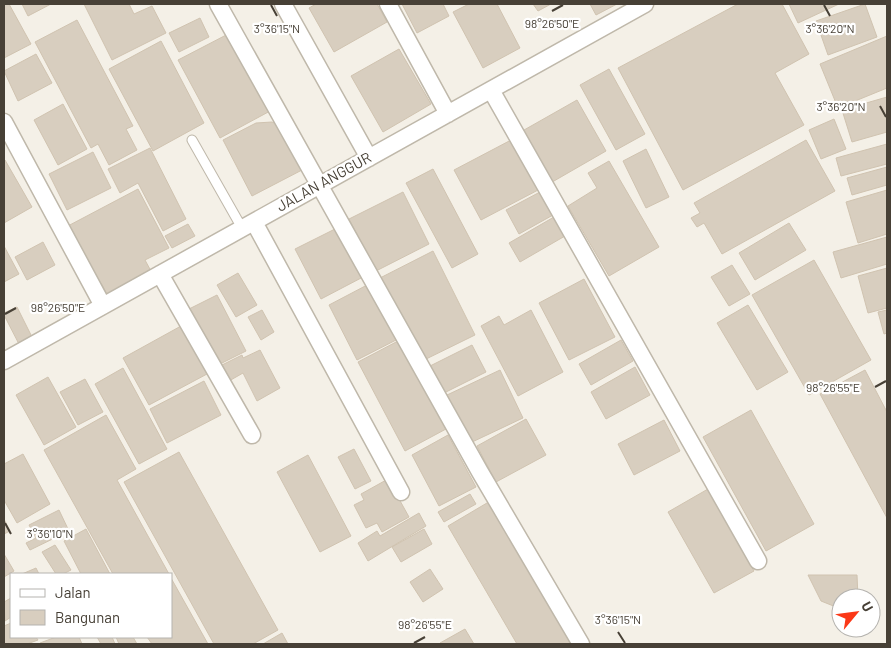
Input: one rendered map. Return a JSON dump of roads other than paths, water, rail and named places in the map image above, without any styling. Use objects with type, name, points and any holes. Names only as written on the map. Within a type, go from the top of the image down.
[{"type":"street","points":[[218,4],[480,472],[581,644]]},
{"type":"street","points":[[283,4],[369,158]]},
{"type":"street","points":[[388,4],[448,114]]},
{"type":"street","name":"JALAN ANGGUR","points":[[4,361],[491,90],[636,6]]},
{"type":"street","points":[[491,90],[758,561]]},
{"type":"street","points":[[4,122],[102,306]]},
{"type":"street","points":[[248,225],[401,492]]},
{"type":"street","points":[[160,274],[252,435]]},
{"type":"lane","points":[[192,140],[248,225]]}]
